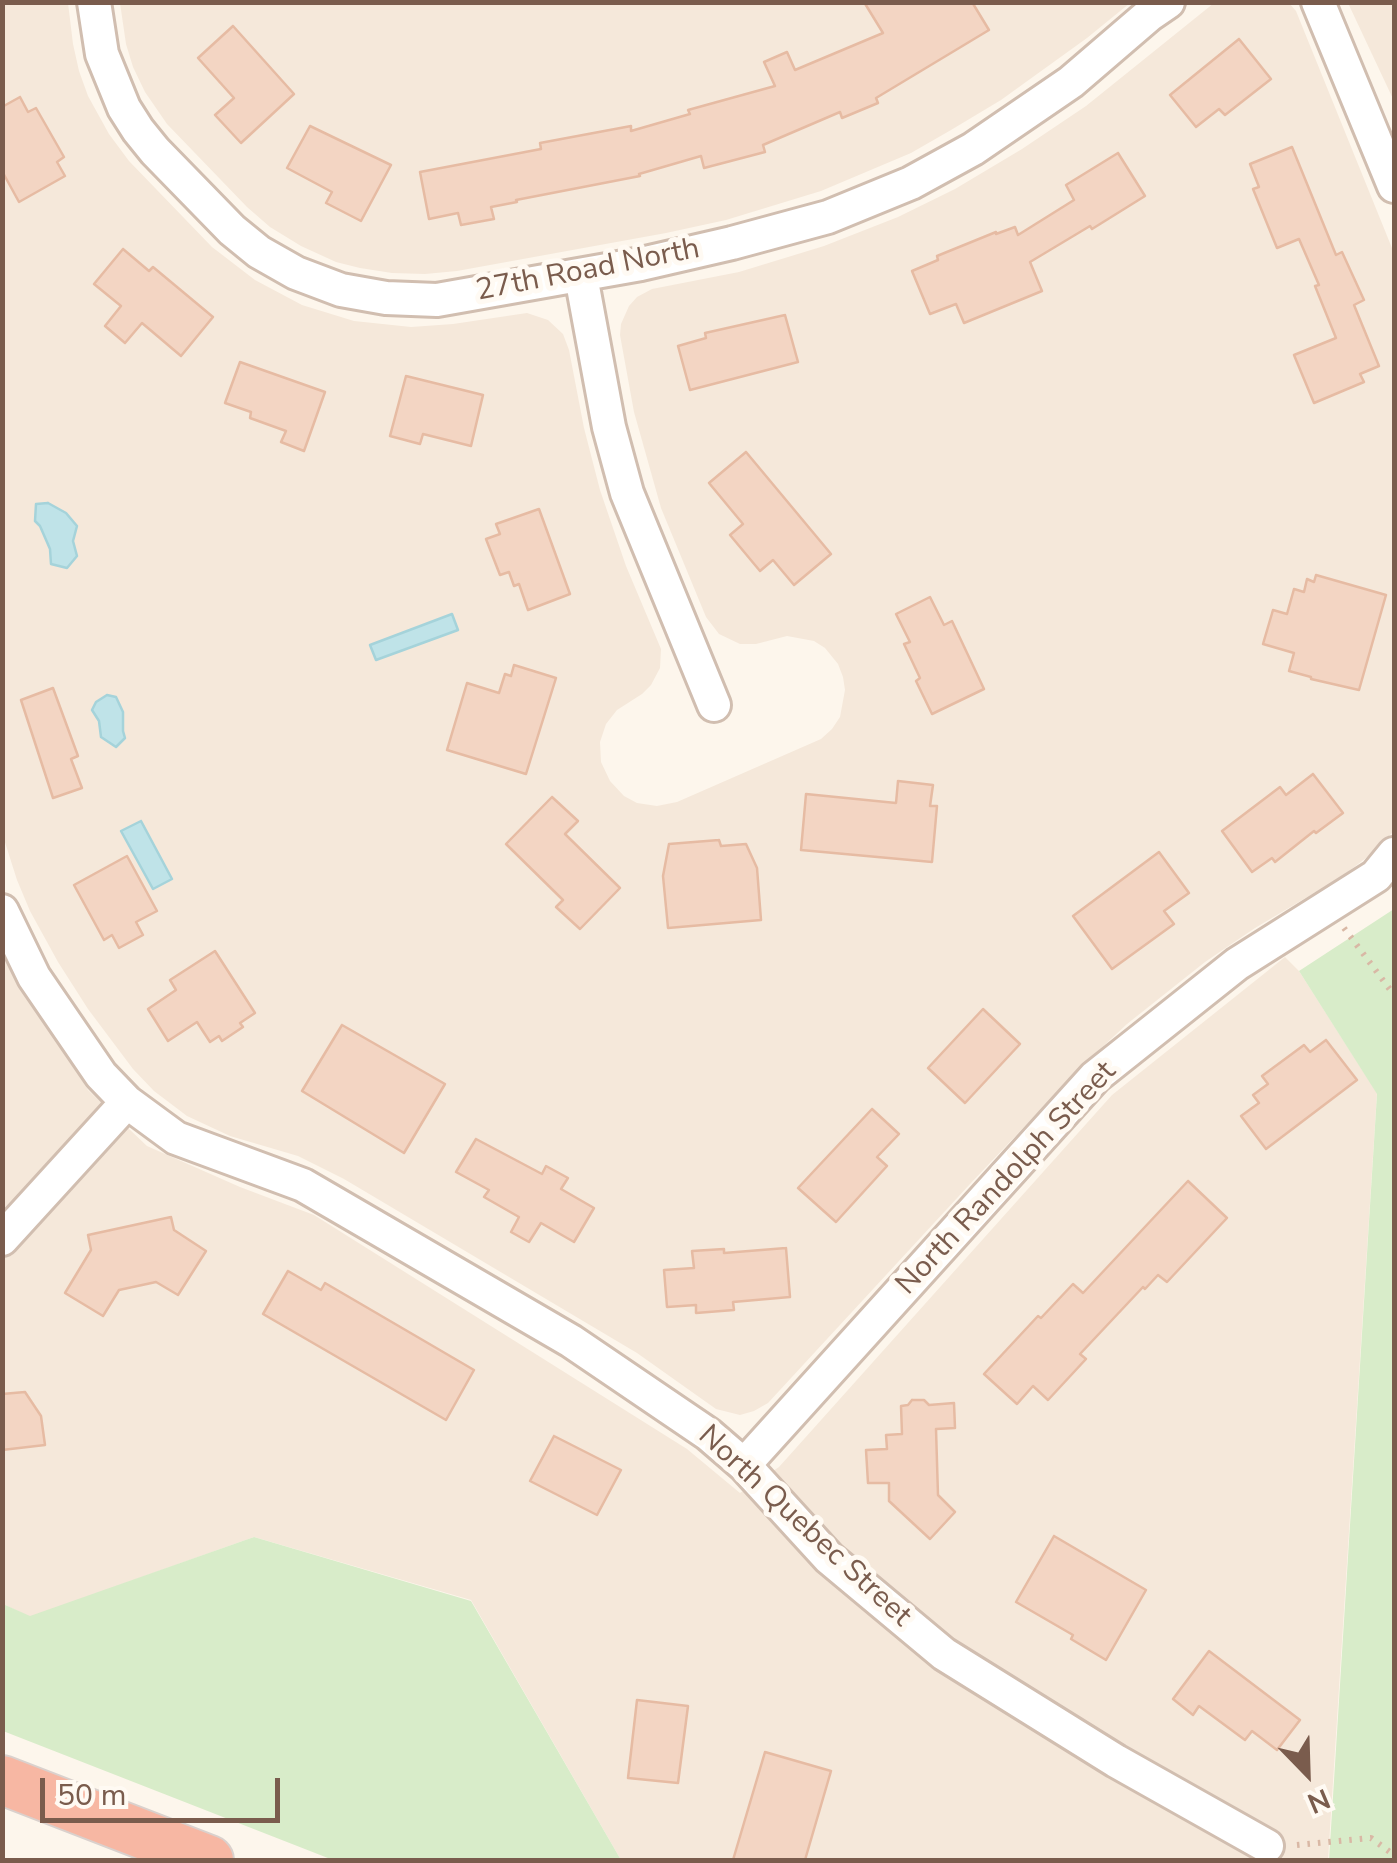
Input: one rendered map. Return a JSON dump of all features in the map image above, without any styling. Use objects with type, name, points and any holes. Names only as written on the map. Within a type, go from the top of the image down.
[{"type":"highway","points":[[2,1780],[209,1860]]},
{"type":"street","name":"27th Road North","points":[[94,2],[102,54],[112,83],[138,130],[232,230],[259,252],[296,273],[341,290],[386,298],[437,300],[581,276],[732,244],[828,217],[912,183],[974,149],[1071,82],[1168,2]]},
{"type":"street","points":[[1318,2],[1394,186]]},
{"type":"street","points":[[581,276],[627,493],[714,705]]},
{"type":"street","name":"North Randolph Street","points":[[744,1465],[1095,1078],[1237,964],[1376,876],[1394,854]]},
{"type":"street","name":"North Quebec Street","points":[[2,912],[34,977],[101,1074],[127,1102],[176,1138],[303,1185],[554,1331],[708,1434],[744,1465],[829,1558],[944,1654],[1116,1762],[1267,1846]]},
{"type":"street","points":[[2,1239],[127,1102]]},
{"type":"path","points":[[1329,906],[1394,995]]},
{"type":"path","points":[[1267,1846],[1371,1838],[1394,1855]]},
{"type":"shaded area","points":[[2,3],[68,3],[79,71],[109,134],[129,161],[212,247],[255,280],[302,305],[354,321],[411,327],[527,313],[548,320],[563,334],[600,490],[661,649],[660,668],[651,685],[617,710],[606,724],[600,742],[601,762],[610,781],[624,796],[657,806],[677,802],[821,739],[840,717],[845,690],[838,664],[814,641],[787,636],[740,644],[719,634],[706,617],[661,508],[634,412],[620,335],[629,306],[652,289],[739,272],[824,246],[898,217],[955,189],[1086,106],[1214,3],[1289,3],[1296,11],[1394,253],[1394,831],[1341,877],[1205,962],[1127,1024],[970,1184],[768,1403],[740,1415],[716,1409],[637,1353],[344,1179],[298,1156],[230,1136],[187,1116],[133,1069],[88,1009],[30,911],[3,836]]},
{"type":"shaded area","points":[[120,3],[1130,3],[1001,100],[911,153],[821,191],[726,220],[666,233],[425,274],[392,273],[336,262],[270,227],[247,207],[167,124],[145,92],[126,44]]},
{"type":"shaded area","points":[[1348,3],[1394,3],[1394,101]]},
{"type":"shaded area","points":[[2,951],[88,1090],[147,1146],[314,1215],[687,1449],[740,1493],[779,1467],[1112,1095],[1285,957],[1299,971],[1377,1093],[1328,1860],[621,1860],[471,1600],[254,1537],[30,1617],[3,1604]]},
{"type":"green space","points":[[1394,909],[1394,1860],[1329,1860],[1377,1094],[1299,971]]},
{"type":"green space","points":[[254,1537],[471,1601],[621,1860],[333,1860],[3,1731],[3,1604],[30,1616]]},
{"type":"water","points":[[48,503],[66,513],[77,526],[73,541],[77,556],[67,568],[51,564],[50,549],[35,521],[36,504]]},
{"type":"water","points":[[452,614],[458,630],[376,660],[370,645]]},
{"type":"water","points":[[107,695],[116,697],[123,712],[125,738],[116,747],[101,737],[99,721],[92,710]]},
{"type":"water","points":[[141,821],[172,879],[153,889],[121,831]]},
{"type":"building","points":[[864,2],[972,2],[989,30],[876,98],[878,103],[842,118],[840,112],[763,145],[765,152],[704,168],[701,156],[640,176],[516,200],[491,207],[494,219],[461,225],[458,213],[429,219],[420,172],[541,149],[540,143],[631,126],[631,131],[690,114],[688,110],[775,86],[764,62],[787,52],[795,70],[883,33]]},
{"type":"building","points":[[233,26],[294,94],[241,143],[215,115],[234,98],[198,58]]},
{"type":"building","points":[[1239,39],[1271,79],[1225,115],[1219,109],[1196,127],[1170,95]]},
{"type":"building","points":[[20,97],[28,112],[36,108],[64,157],[57,162],[65,176],[19,202],[2,171],[2,107]]},
{"type":"building","points":[[310,126],[391,165],[361,221],[326,203],[332,192],[287,168]]},
{"type":"building","points":[[1292,147],[1336,255],[1342,252],[1364,300],[1354,305],[1379,366],[1360,374],[1364,382],[1314,403],[1294,355],[1336,338],[1299,239],[1277,248],[1253,189],[1259,187],[1250,164]]},
{"type":"building","points":[[1118,153],[1145,196],[1030,262],[1042,291],[964,323],[956,304],[930,314],[912,271],[938,260],[937,256],[996,232],[1015,227],[1018,235],[1074,200],[1066,185]]},
{"type":"building","points":[[123,249],[149,271],[153,267],[213,317],[181,356],[142,323],[125,343],[105,326],[121,306],[94,284]]},
{"type":"building","points":[[785,315],[798,362],[690,390],[678,346],[706,338],[705,333]]},
{"type":"building","points":[[240,362],[325,392],[304,451],[281,442],[286,431],[250,418],[251,412],[225,403]]},
{"type":"building","points":[[406,376],[483,395],[471,446],[423,434],[420,444],[390,436]]},
{"type":"building","points":[[746,452],[831,554],[794,585],[773,560],[760,571],[730,535],[743,524],[709,483]]},
{"type":"building","points":[[539,509],[570,594],[528,610],[519,584],[514,586],[509,572],[500,575],[486,539],[500,534],[496,524]]},
{"type":"building","points":[[1316,575],[1386,595],[1359,690],[1289,671],[1294,653],[1263,644],[1273,610],[1287,614],[1294,589],[1304,592],[1307,579],[1314,582]]},
{"type":"building","points":[[930,597],[944,625],[952,621],[984,689],[932,714],[916,681],[920,678],[904,644],[910,642],[896,614]]},
{"type":"building","points":[[514,665],[556,678],[526,774],[447,750],[467,683],[499,693],[505,674],[511,676]]},
{"type":"building","points":[[53,688],[78,756],[71,759],[82,788],[53,798],[21,700]]},
{"type":"building","points":[[1313,774],[1343,813],[1275,862],[1272,858],[1252,872],[1222,831],[1280,787],[1286,795]]},
{"type":"building","points":[[898,781],[933,785],[930,806],[937,806],[932,862],[801,850],[806,794],[896,803]]},
{"type":"building","points":[[552,797],[578,821],[565,834],[620,888],[580,929],[556,907],[563,900],[506,844]]},
{"type":"building","points":[[719,840],[721,846],[746,844],[757,868],[761,920],[668,928],[663,876],[669,844]]},
{"type":"building","points":[[1159,852],[1189,893],[1164,911],[1174,924],[1112,969],[1073,916]]},
{"type":"building","points":[[127,856],[157,911],[136,922],[143,935],[119,948],[112,935],[104,940],[74,885]]},
{"type":"building","points":[[215,951],[255,1013],[222,1041],[219,1036],[210,1042],[197,1022],[168,1041],[148,1009],[176,990],[170,980]]},
{"type":"building","points":[[983,1009],[1020,1044],[965,1103],[928,1068]]},
{"type":"building","points":[[342,1025],[445,1084],[404,1153],[302,1091]]},
{"type":"building","points":[[1326,1040],[1357,1080],[1266,1149],[1241,1116],[1259,1103],[1253,1095],[1268,1084],[1262,1076],[1304,1045],[1310,1052]]},
{"type":"building","points":[[872,1109],[899,1134],[877,1157],[887,1166],[836,1222],[798,1188]]},
{"type":"building","points":[[476,1139],[542,1174],[546,1166],[568,1178],[561,1189],[594,1208],[574,1242],[541,1223],[529,1242],[511,1232],[519,1217],[484,1197],[489,1190],[456,1172]]},
{"type":"building","points":[[1188,1181],[1227,1218],[1167,1282],[1158,1275],[1143,1287],[1080,1354],[1086,1359],[1048,1400],[1033,1386],[1017,1404],[984,1374],[1073,1284],[1083,1293]]},
{"type":"building","points":[[171,1217],[174,1230],[206,1251],[178,1295],[156,1282],[119,1290],[103,1316],[65,1293],[91,1250],[88,1235]]},
{"type":"building","points":[[786,1248],[790,1297],[733,1302],[734,1310],[696,1313],[696,1305],[667,1307],[664,1270],[694,1268],[692,1251],[724,1249],[724,1253]]},
{"type":"building","points":[[288,1271],[321,1290],[325,1283],[474,1370],[446,1420],[263,1314]]},
{"type":"building","points":[[25,1392],[41,1416],[45,1445],[2,1450],[2,1394]]},
{"type":"building","points":[[912,1400],[924,1400],[929,1405],[954,1403],[955,1428],[936,1429],[938,1495],[955,1512],[930,1539],[889,1501],[889,1483],[868,1483],[866,1450],[887,1449],[886,1435],[902,1434],[901,1406]]},
{"type":"building","points":[[554,1436],[621,1470],[597,1515],[530,1481]]},
{"type":"building","points":[[1054,1536],[1146,1590],[1106,1660],[1071,1639],[1073,1635],[1016,1602]]},
{"type":"building","points":[[1209,1651],[1300,1720],[1277,1750],[1252,1731],[1245,1740],[1199,1706],[1193,1715],[1173,1699]]},
{"type":"building","points":[[637,1700],[688,1706],[678,1783],[628,1778]]},
{"type":"building","points":[[765,1752],[831,1771],[805,1860],[733,1860]]}]
